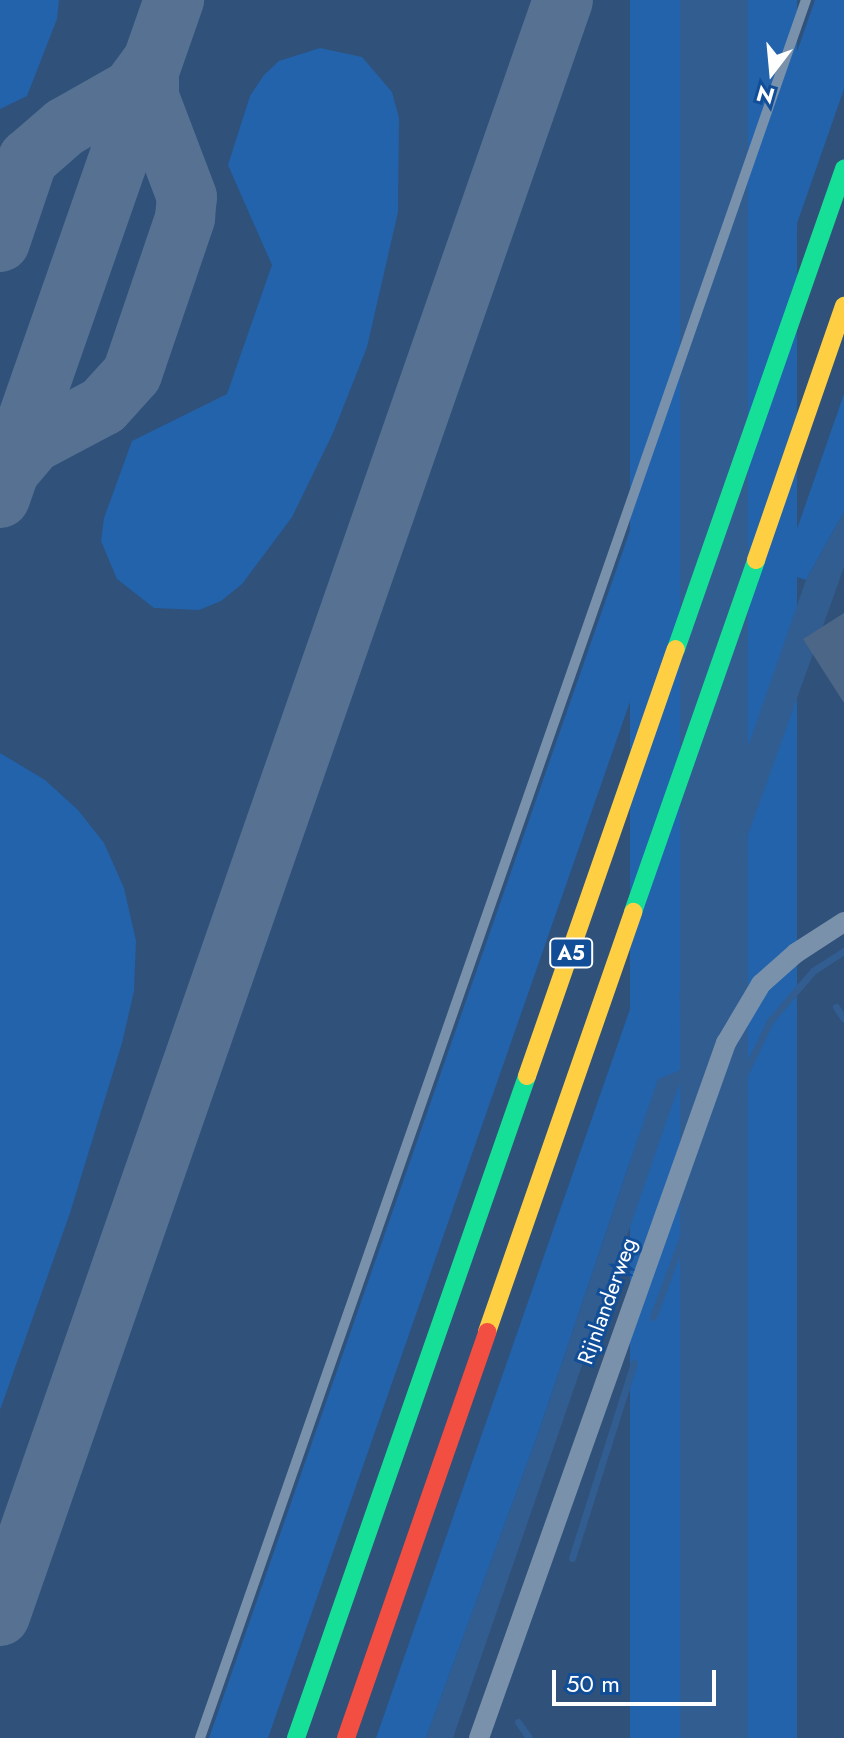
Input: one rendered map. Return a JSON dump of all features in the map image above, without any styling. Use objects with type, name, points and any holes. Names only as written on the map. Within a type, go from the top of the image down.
[{"type":"highway","name":"A5","points":[[296,1738],[844,169]]},
{"type":"highway","name":"A5","points":[[346,1738],[844,306]]},
{"type":"street","name":"Rijnlanderweg","points":[[479,1738],[726,1043],[761,984],[796,953],[844,922]]},
{"type":"lane","points":[[200,1738],[806,0]]},
{"type":"shaded area","points":[[0,0],[59,0],[57,19],[27,96],[0,109]]},
{"type":"shaded area","points":[[630,0],[680,0],[680,1738],[630,1738]]},
{"type":"shaded area","points":[[680,0],[748,0],[748,1738],[680,1738]]},
{"type":"shaded area","points":[[748,0],[797,0],[797,1738],[748,1738]]},
{"type":"shaded area","points":[[815,0],[844,0],[844,89],[268,1738],[209,1738]]},
{"type":"shaded area","points":[[320,48],[362,57],[392,92],[399,118],[398,212],[367,347],[333,433],[292,517],[242,584],[221,601],[199,610],[154,608],[117,579],[101,541],[104,518],[132,441],[227,394],[272,265],[228,165],[250,96],[264,75],[279,61]]},
{"type":"shaded area","points":[[844,394],[844,512],[806,580],[782,572]]},
{"type":"shaded area","points":[[844,512],[844,567],[717,922],[704,996],[684,1002],[679,997],[689,916],[806,580]]},
{"type":"shaded area","points":[[0,753],[45,780],[78,810],[104,843],[124,888],[136,941],[134,991],[122,1043],[70,1213],[0,1410]]},
{"type":"shaded area","points":[[689,916],[679,997],[658,1079],[538,1434],[426,1738],[376,1738],[660,923]]},
{"type":"shaded area","points":[[685,1068],[453,1738],[426,1738],[538,1434],[658,1079]]},
{"type":"building","points":[[844,613],[844,703],[803,639]]},
{"type":"waterway","points":[[653,1317],[741,1081],[770,1021],[813,971],[844,951]]},
{"type":"waterway","points":[[836,1007],[844,1019]]},
{"type":"waterway","points":[[572,1558],[634,1363]]},
{"type":"waterway","points":[[518,1722],[529,1738]]},
{"type":"taxiway","points":[[0,498],[174,0]]},
{"type":"taxiway","points":[[0,1616],[563,0]]},
{"type":"taxiway","points":[[0,242],[28,159],[65,127],[132,89],[149,66]]},
{"type":"taxiway","points":[[7,474],[33,443],[103,406],[132,374],[185,218],[187,197],[149,97],[149,66]]},
{"type":"traffic: fast","points":[[676,649],[844,169]]},
{"type":"traffic: fast","points":[[633,912],[756,560]]},
{"type":"traffic: fast","points":[[296,1738],[527,1076]]},
{"type":"traffic: slow","points":[[756,560],[844,306]]},
{"type":"traffic: slow","points":[[527,1076],[676,649]]},
{"type":"traffic: slow","points":[[487,1332],[633,912]]},
{"type":"traffic: jam","points":[[346,1738],[487,1332]]}]
